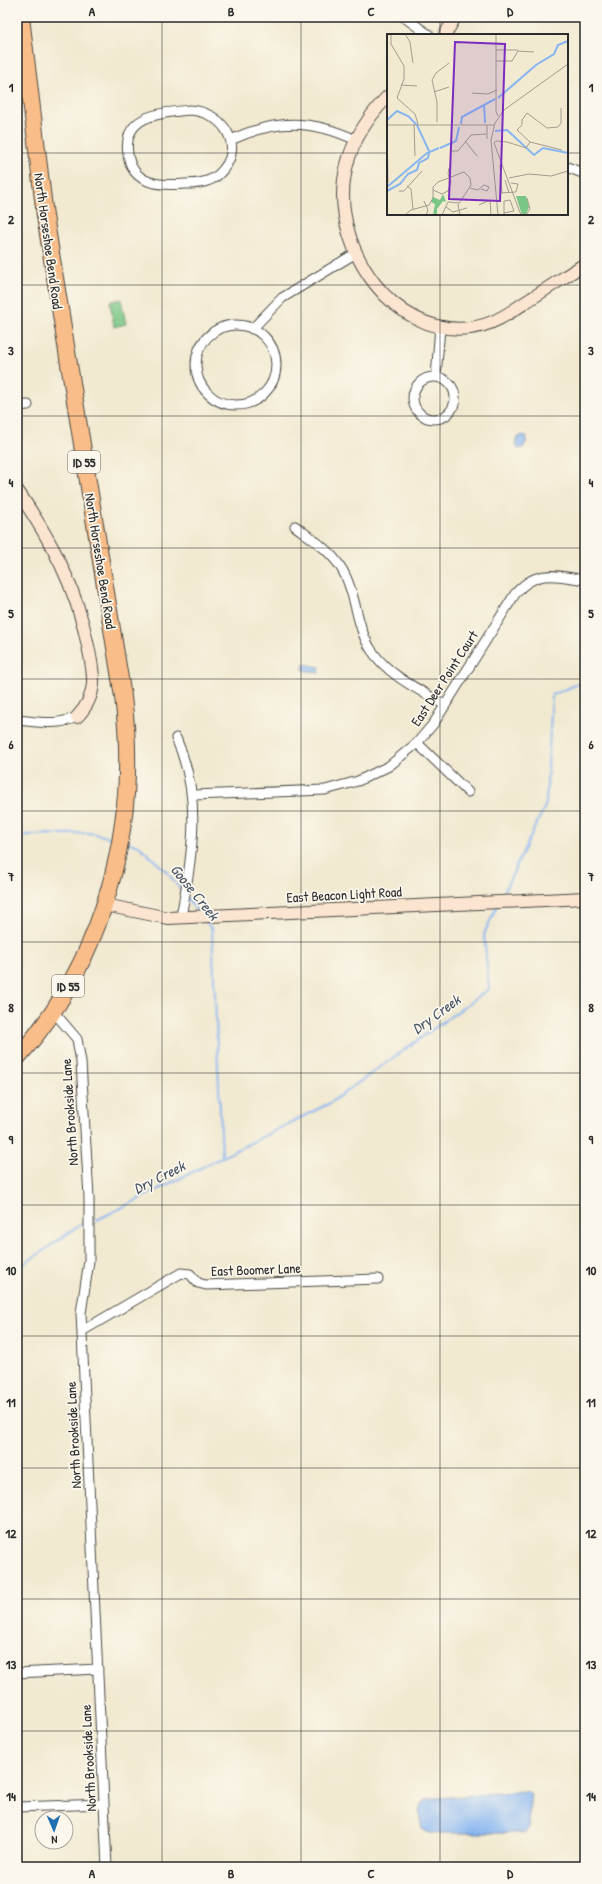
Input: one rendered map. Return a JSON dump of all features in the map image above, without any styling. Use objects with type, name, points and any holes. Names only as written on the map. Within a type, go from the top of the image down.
[{"type":"highway","name":"North Horseshoe Bend Road","points":[[17,1058],[43,1028],[65,992],[105,905],[115,867],[124,814],[128,775],[125,713],[45,216],[22,17]]},
{"type":"street","points":[[404,17],[428,34]]},
{"type":"street","points":[[446,34],[454,17]]},
{"type":"street","points":[[387,97],[374,111],[356,140],[346,167],[344,182],[344,210],[346,225],[356,253],[370,277],[395,305],[411,317],[440,327],[470,328],[497,320],[585,264]]},
{"type":"street","points":[[190,110],[211,115],[227,130],[231,140],[231,150],[228,162],[218,175],[205,182],[196,184],[162,186],[147,182],[138,176],[128,158],[128,140],[132,131],[144,118],[158,113],[190,110]]},
{"type":"street","points":[[231,140],[259,128],[292,123],[325,127],[356,140]]},
{"type":"street","points":[[568,167],[585,174]]},
{"type":"street","points":[[252,329],[282,298],[356,253]]},
{"type":"street","points":[[241,325],[252,329],[266,340],[274,355],[276,367],[273,378],[268,389],[259,397],[238,405],[226,404],[215,399],[205,391],[197,375],[196,357],[200,346],[208,336],[217,329],[241,325]]},
{"type":"street","points":[[436,377],[440,327]]},
{"type":"street","points":[[436,377],[444,379],[451,385],[455,401],[452,409],[443,417],[434,420],[422,416],[415,408],[412,395],[416,387],[427,378],[436,377]]},
{"type":"street","points":[[17,406],[28,405]]},
{"type":"street","name":"North Horseshoe Bend Road","points":[[17,490],[52,544],[68,578],[80,611],[90,658],[93,688],[91,699],[86,708],[77,716]]},
{"type":"street","points":[[295,526],[326,549],[341,567],[350,588],[364,636],[379,660],[396,675],[445,705]]},
{"type":"street","name":"East Deer Point Court","points":[[193,795],[314,792],[336,788],[374,774],[389,766],[417,743],[434,722],[515,594],[522,586],[536,577],[544,575],[585,580]]},
{"type":"street","points":[[17,720],[51,723],[65,722],[77,716]]},
{"type":"street","points":[[176,738],[183,754],[193,795],[193,846],[181,917]]},
{"type":"street","points":[[417,743],[468,792]]},
{"type":"street","name":"East Beacon Light Road","points":[[105,905],[155,916],[181,917],[585,898]]},
{"type":"street","name":"North Brookside Lane","points":[[53,1011],[77,1039],[81,1062],[89,1197],[89,1261],[81,1313],[107,1867]]},
{"type":"street","name":"East Boomer Lane","points":[[82,1331],[181,1273],[190,1274],[198,1283],[206,1285],[378,1279]]},
{"type":"street","points":[[17,1673],[98,1669]]},
{"type":"street","points":[[17,1807],[104,1804]]},
{"type":"green space","points":[[121,299],[126,324],[114,327],[110,302]]},
{"type":"water","points":[[522,435],[526,436],[527,440],[523,448],[518,449],[516,439]]},
{"type":"water","points":[[304,664],[320,667],[319,673],[303,670]]},
{"type":"water","points":[[526,1791],[531,1795],[528,1819],[530,1826],[525,1833],[429,1833],[422,1829],[419,1812],[425,1799]]},
{"type":"waterway","name":"Dry Creek","points":[[501,898],[546,804],[552,695],[585,681]]},
{"type":"waterway","name":"Goose Creek","points":[[17,839],[27,835],[92,833],[114,839]]},
{"type":"waterway","name":"Goose Creek","points":[[126,842],[139,846],[166,871],[182,891]]},
{"type":"waterway","name":"Goose Creek","points":[[187,898],[198,912]]},
{"type":"waterway","name":"Dry Creek","points":[[95,1221],[330,1103],[489,989],[484,934],[497,906]]},
{"type":"waterway","name":"Goose Creek","points":[[206,921],[212,930],[222,1156]]},
{"type":"waterway","name":"Dry Creek","points":[[17,1269],[83,1223]]}]
